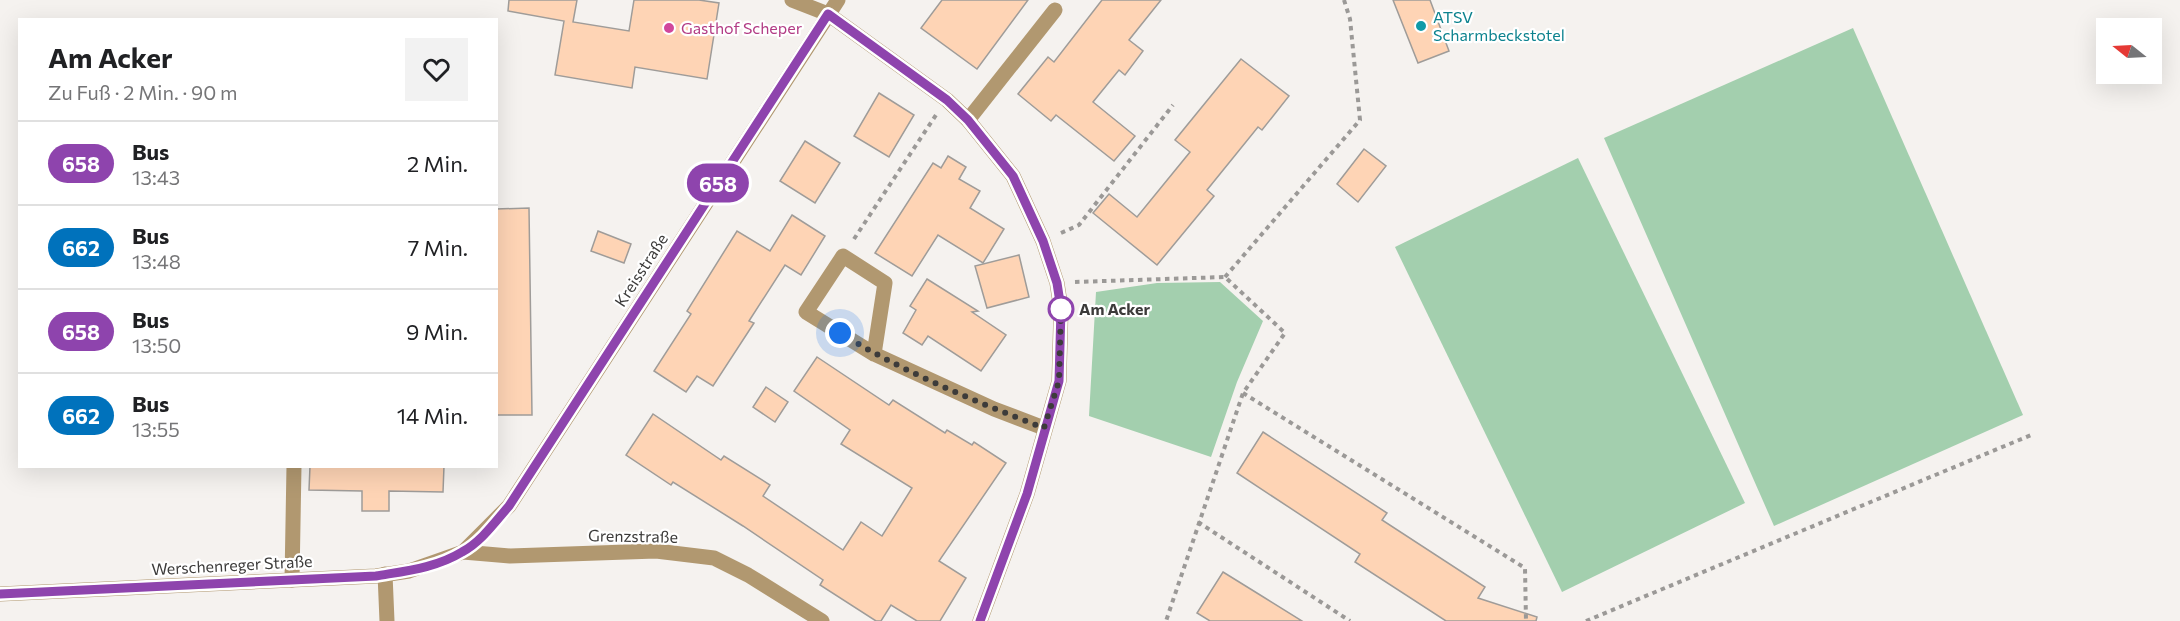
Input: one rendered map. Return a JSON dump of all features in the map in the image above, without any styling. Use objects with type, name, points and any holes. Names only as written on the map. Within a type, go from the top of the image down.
[{"type":"street","points":[[792,0],[828,14],[947,100],[968,120],[1013,176],[1043,241],[1057,283],[1061,309],[1059,381],[1027,494],[980,621]]},
{"type":"street","name":"Kreisstraße","points":[[463,552],[481,537],[509,506],[838,0]]},
{"type":"street","points":[[968,120],[1055,10]]},
{"type":"street","points":[[874,354],[885,283],[843,256],[806,312],[874,354],[994,409],[1044,428]]},
{"type":"street","points":[[292,580],[294,468]]},
{"type":"street","name":"Grenzstraße","points":[[463,552],[510,556],[656,551],[714,558],[748,575],[822,621]]},
{"type":"street","name":"Werschenreger Straße","points":[[0,594],[385,574],[441,562],[463,552]]},
{"type":"street","points":[[385,574],[387,621]]},
{"type":"path","points":[[1225,277],[1360,120],[1350,19],[1344,0]]},
{"type":"path","points":[[843,256],[947,100]]},
{"type":"path","points":[[1043,241],[1079,225],[1173,105]]},
{"type":"path","points":[[1057,283],[1225,277],[1285,333],[1243,393],[1166,621]]},
{"type":"path","points":[[1243,393],[1525,568],[1526,621]]},
{"type":"path","points":[[1586,621],[2031,435]]},
{"type":"path","points":[[1198,522],[1350,621]]},
{"type":"green space","points":[[1853,28],[2023,415],[1774,526],[1604,138]]},
{"type":"green space","points":[[1578,158],[1745,503],[1562,592],[1395,247]]},
{"type":"green space","points":[[1220,282],[1263,321],[1237,382],[1211,457],[1089,416],[1096,292],[1157,283]]},
{"type":"building","points":[[509,0],[577,0],[573,22],[629,31],[634,0],[699,0],[719,3],[707,79],[635,67],[632,88],[555,75],[564,21],[508,11]]},
{"type":"building","points":[[942,0],[1028,0],[977,69],[921,28]]},
{"type":"building","points":[[1102,0],[1161,0],[1129,40],[1143,51],[1125,75],[1119,70],[1093,102],[1135,136],[1114,161],[1056,115],[1051,121],[1018,94],[1048,57],[1054,62]]},
{"type":"building","name":"ATSV Scharmbeckstotel","points":[[1393,0],[1430,0],[1449,51],[1418,63]]},
{"type":"building","points":[[1241,59],[1289,96],[1262,130],[1258,127],[1207,190],[1214,196],[1157,265],[1093,213],[1109,194],[1137,217],[1190,152],[1175,140]]},
{"type":"building","points":[[879,93],[914,115],[889,157],[854,136]]},
{"type":"building","points":[[805,141],[840,163],[815,203],[780,181]]},
{"type":"building","points":[[1364,149],[1386,166],[1358,202],[1337,184]]},
{"type":"building","points":[[948,156],[966,167],[959,179],[980,191],[970,208],[1004,229],[983,263],[938,235],[912,276],[875,253],[933,163],[941,168]]},
{"type":"building","points":[[529,208],[532,415],[498,415],[498,209]]},
{"type":"building","points":[[792,215],[825,236],[801,275],[785,265],[749,321],[754,323],[713,386],[697,376],[686,392],[654,371],[691,314],[687,311],[737,231],[770,251]]},
{"type":"building","points":[[598,231],[631,244],[624,263],[591,251]]},
{"type":"building","points":[[1019,255],[1029,297],[987,308],[975,266]]},
{"type":"building","points":[[927,279],[978,311],[972,312],[1006,335],[981,371],[928,336],[922,345],[903,333],[916,310],[910,306]]},
{"type":"building","points":[[817,357],[889,405],[893,400],[945,433],[947,430],[972,445],[974,442],[1006,463],[939,561],[966,578],[940,621],[917,621],[891,605],[881,621],[876,621],[820,585],[823,580],[743,526],[673,482],[671,485],[626,455],[653,414],[721,460],[724,456],[770,485],[763,496],[843,550],[861,522],[882,536],[912,488],[841,444],[850,430],[794,391]]},
{"type":"building","points":[[766,387],[788,402],[775,422],[753,407]]},
{"type":"building","points":[[1263,432],[1387,513],[1382,520],[1485,587],[1478,598],[1537,617],[1536,621],[1446,621],[1355,562],[1360,554],[1237,473]]},
{"type":"building","points":[[310,468],[444,468],[443,492],[389,491],[389,511],[362,511],[362,491],[309,490]]},
{"type":"building","points":[[1223,572],[1302,621],[1210,621],[1197,613]]},
{"type":"bus line","name":"658","points":[[0,594],[376,576],[409,571],[441,562],[463,552],[481,537],[509,506],[828,14],[947,100],[968,120],[1013,176],[1043,241],[1057,283],[1061,309],[1059,381],[1027,494],[980,621]]},
{"type":"place","name":"ATSV Scharmbeckstotel","points":[[1421,26]]},
{"type":"place","name":"Gasthof Scheper","points":[[669,28]]},
{"type":"place","name":"Am Acker","points":[[1061,309]]},
{"type":"route","points":[[840,333],[874,354],[994,409],[1044,428],[1059,381],[1061,309]]}]
